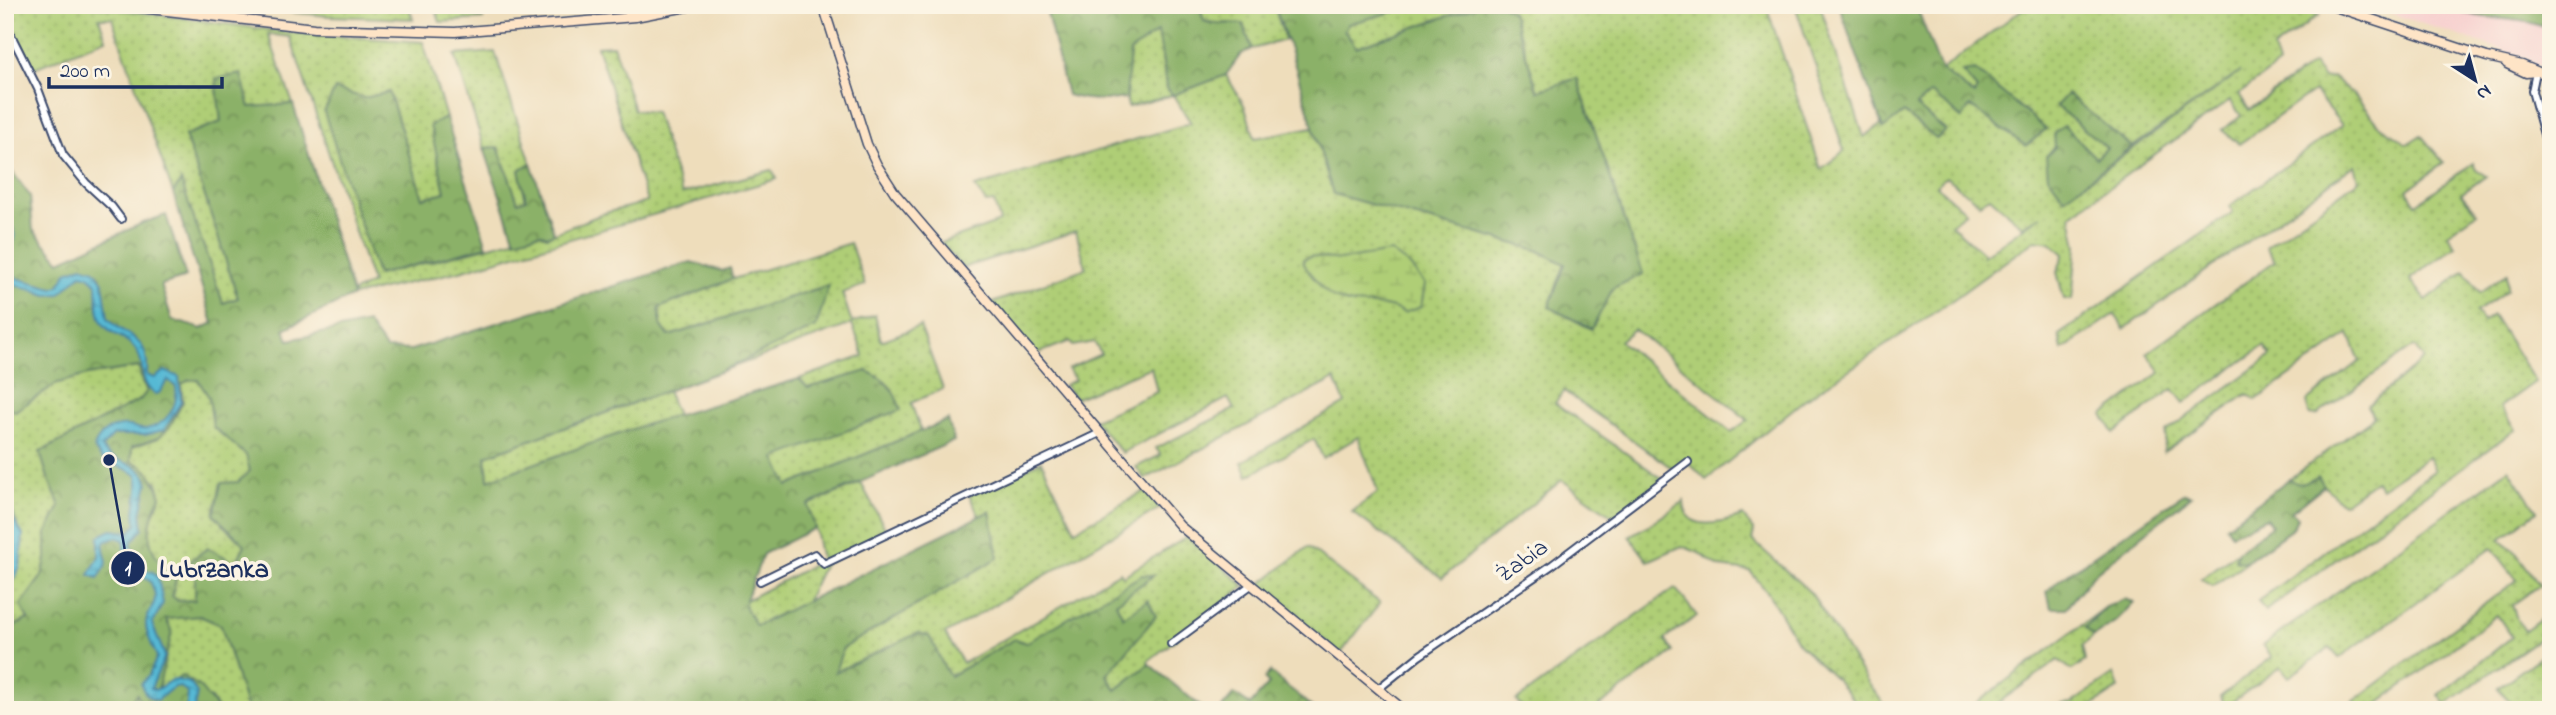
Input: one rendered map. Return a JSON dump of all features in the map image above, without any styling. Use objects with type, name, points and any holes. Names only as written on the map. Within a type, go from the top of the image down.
[{"type":"street","points":[[115,5],[280,25],[398,32],[467,31],[635,17],[697,5]]},
{"type":"street","points":[[588,21],[660,5]]},
{"type":"street","points":[[821,5],[867,144],[890,186],[1180,526],[1404,710]]},
{"type":"street","points":[[2329,5],[2505,62],[2522,65],[2551,77]]},
{"type":"street","points":[[5,23],[38,89],[63,155],[121,219]]},
{"type":"street","points":[[2536,72],[2532,91],[2551,160]]},
{"type":"street","points":[[761,581],[815,554],[824,564],[1100,433]]},
{"type":"street","name":"Żabia","points":[[1378,689],[1419,656],[1542,572],[1688,462]]},
{"type":"street","points":[[1171,644],[1251,585]]},
{"type":"shaded area","points":[[2365,5],[2551,5],[2551,69],[2533,63],[2528,58]]},
{"type":"green space","points":[[5,5],[86,5],[294,33],[423,42],[446,118],[431,125],[445,192],[423,198],[389,92],[364,99],[335,89],[325,112],[378,275],[540,233],[547,236],[605,213],[647,202],[597,46],[613,45],[634,110],[655,112],[682,194],[772,170],[777,179],[460,271],[353,296],[352,293],[372,283],[290,37],[268,34],[293,104],[250,107],[216,79],[221,122],[185,135],[238,298],[223,303],[181,182],[173,193],[112,18],[99,18],[106,39],[32,69],[5,13]]},
{"type":"green space","points":[[217,5],[408,5],[413,19],[329,16]]},
{"type":"green space","points":[[434,5],[479,5],[483,19],[440,22]]},
{"type":"green space","points":[[1045,5],[1199,5],[1204,21],[1243,24],[1252,49],[1241,54],[1226,75],[1173,95],[1167,89],[1158,31],[1130,52],[1126,98],[1096,100],[1074,97],[1067,95]]},
{"type":"green space","points":[[1199,5],[1274,5],[1285,40],[1252,49],[1243,24],[1204,21]]},
{"type":"green space","points":[[1274,5],[1417,5],[1348,24],[1344,30],[1356,47],[1480,5],[1502,5],[1512,12],[1538,91],[1577,78],[1643,274],[1613,288],[1592,329],[1549,307],[1565,264],[1537,250],[1333,194],[1291,52]]},
{"type":"green space","points":[[1417,5],[1480,5],[1356,47],[1344,29],[1348,24]]},
{"type":"green space","points":[[1502,5],[1766,5],[1821,169],[1844,151],[1795,5],[1820,5],[1864,137],[1904,113],[1937,139],[1945,130],[1915,106],[1931,92],[1961,118],[1970,106],[2026,146],[2046,129],[1976,71],[1963,72],[1977,89],[1974,95],[1941,70],[2028,5],[2292,5],[2319,15],[2273,49],[2278,65],[2239,94],[2249,110],[2313,64],[2324,78],[2333,77],[2357,98],[2378,124],[2407,144],[2421,135],[2444,163],[2407,190],[2416,204],[2473,163],[2476,170],[2486,176],[2461,194],[2477,213],[2447,234],[2456,246],[2410,279],[2426,300],[2465,271],[2480,293],[2507,273],[2507,290],[2476,312],[2483,322],[2493,315],[2535,382],[2500,407],[2516,429],[2265,611],[2258,601],[2435,470],[2428,457],[2381,488],[2375,481],[2343,504],[2324,486],[2291,512],[2297,517],[2293,528],[2213,586],[2201,579],[2272,526],[2266,518],[2232,534],[2226,526],[2374,417],[2367,406],[2424,359],[2414,346],[2317,415],[2309,414],[2307,401],[2360,361],[2349,334],[2256,400],[2247,394],[2164,452],[2166,432],[2271,356],[2264,346],[2184,403],[2173,389],[2114,433],[2103,415],[2161,372],[2147,353],[2275,261],[2266,247],[2359,180],[2355,165],[2124,329],[2115,314],[2062,350],[2059,335],[2233,212],[2230,206],[2342,125],[2314,91],[2239,144],[2222,130],[2241,116],[2230,100],[2071,215],[2077,246],[2072,300],[2064,299],[2057,272],[2064,254],[2050,242],[2035,240],[1947,304],[1804,400],[1706,480],[1688,462],[1676,471],[1564,391],[1555,403],[1664,480],[1614,517],[1562,480],[1442,578],[1352,512],[1378,492],[1358,437],[1323,458],[1314,439],[1248,476],[1242,462],[1345,403],[1335,379],[1145,479],[1136,467],[1161,455],[1156,448],[1234,409],[1228,398],[1122,453],[1094,420],[1157,392],[1151,367],[1076,398],[1064,385],[1075,380],[1068,369],[1101,354],[1094,342],[1073,346],[1070,341],[1036,354],[990,304],[1086,268],[1076,231],[962,268],[941,243],[1000,222],[994,202],[986,203],[975,187],[1191,123],[1173,95],[1226,75],[1244,105],[1255,138],[1313,127],[1333,194],[1537,250],[1565,264],[1549,307],[1591,329],[1613,288],[1643,274],[1577,78],[1538,91],[1512,12]],"holes":[[[2240,72],[2064,198],[2064,127],[2096,158],[2107,148],[2057,107],[2067,94],[2132,147]],[[1946,177],[1979,203],[1990,197],[2022,226],[2041,215],[1982,257],[1984,254],[1951,224],[1966,212],[1936,186]],[[1634,329],[1748,420],[1731,432],[1620,341]]]},
{"type":"green space","points":[[1839,5],[1916,5],[1941,70],[1974,95],[1977,89],[1962,72],[1975,70],[2046,129],[2026,146],[1970,106],[1962,118],[1931,93],[1916,106],[1946,131],[1936,139],[1904,113],[1883,129]]},
{"type":"green space","points":[[2460,5],[2533,5],[2541,8],[2551,26],[2547,29],[2526,22],[2470,14],[2459,10]]},
{"type":"green space","points":[[1159,31],[1166,89],[1173,95],[1128,107],[1126,98],[1130,51]]},
{"type":"green space","points":[[495,52],[531,163],[519,170],[526,200],[518,202],[498,147],[484,148],[455,55]]},
{"type":"green space","points":[[241,74],[250,107],[293,104],[353,296],[284,329],[289,340],[367,323],[386,349],[411,350],[691,262],[722,271],[730,268],[733,279],[659,308],[661,325],[669,336],[829,285],[816,327],[719,372],[486,456],[488,480],[641,426],[799,379],[808,388],[867,371],[889,386],[901,410],[775,458],[788,486],[948,420],[954,441],[808,505],[815,528],[763,554],[744,605],[756,626],[990,511],[998,558],[843,648],[835,672],[918,633],[929,636],[950,676],[1015,639],[1026,643],[1142,575],[1154,575],[1116,603],[1123,617],[1148,600],[1156,616],[1107,675],[1116,690],[1149,664],[1205,710],[247,710],[221,625],[200,616],[166,619],[172,632],[158,689],[182,676],[199,686],[218,710],[145,709],[137,694],[124,710],[5,710],[5,631],[28,619],[21,605],[42,576],[46,559],[46,534],[60,506],[40,452],[140,400],[147,391],[142,383],[139,367],[87,375],[58,383],[15,411],[5,406],[5,162],[30,196],[33,230],[60,261],[166,215],[186,277],[161,285],[172,320],[202,329],[213,323],[173,193],[181,181],[223,303],[238,298],[185,135],[221,122],[216,79]],"holes":[[[189,380],[198,380],[209,397],[213,427],[246,455],[250,471],[238,482],[221,483],[214,515],[245,545],[236,563],[208,548],[191,560],[195,574],[195,600],[178,601],[172,596],[176,579],[158,560],[150,541],[151,520],[161,497],[150,475],[131,461],[132,447],[158,438],[169,428],[183,402],[181,385]]]},
{"type":"green space","points":[[335,89],[364,98],[389,92],[423,198],[445,192],[430,125],[446,118],[487,246],[377,275],[324,112]]},
{"type":"green space","points":[[2067,94],[2132,147],[2064,198],[2048,176],[2046,156],[2055,147],[2054,133],[2064,126],[2096,158],[2107,148],[2056,106]]},
{"type":"green space","points":[[498,147],[518,202],[526,199],[519,170],[531,163],[554,233],[547,236],[540,233],[515,240],[484,148]]},
{"type":"green space","points":[[850,243],[865,285],[842,293],[852,323],[875,315],[881,341],[920,326],[943,389],[911,403],[921,431],[788,486],[774,458],[832,435],[867,371],[808,388],[799,379],[864,356],[852,324],[716,373],[816,327],[828,285],[669,336],[661,325],[659,308],[733,279]]},
{"type":"green space","points":[[1391,252],[1409,265],[1425,284],[1421,307],[1404,313],[1392,308],[1347,303],[1336,299],[1314,278],[1303,259],[1311,256],[1340,260]]},
{"type":"green space","points":[[139,367],[142,383],[147,391],[140,400],[40,452],[60,506],[46,534],[46,559],[42,576],[21,605],[28,619],[5,631],[5,599],[20,567],[22,544],[10,502],[5,497],[5,406],[15,411],[58,383],[87,375]]},
{"type":"green space","points":[[189,380],[198,380],[209,397],[213,427],[247,455],[250,471],[238,482],[223,525],[245,545],[236,563],[195,574],[196,600],[178,601],[172,596],[176,579],[158,560],[150,541],[151,520],[161,497],[157,482],[131,461],[132,447],[158,438],[180,385]]},
{"type":"green space","points":[[667,391],[677,415],[488,480],[486,456]]},
{"type":"green space","points":[[1041,461],[1075,530],[1145,491],[1160,508],[945,634],[963,663],[1120,572],[1123,576],[1187,537],[1245,586],[1148,661],[1149,664],[1116,690],[1106,675],[1127,651],[1123,617],[1116,603],[1152,575],[1026,643],[1015,639],[949,676],[937,657],[936,647],[834,673],[843,648],[998,558],[990,511],[979,516],[969,495]]},
{"type":"green space","points":[[2509,469],[2537,511],[2500,539],[2513,549],[2540,585],[2512,605],[2525,631],[2551,612],[2551,630],[2446,704],[2439,695],[2512,637],[2497,615],[2370,710],[2342,710],[2517,580],[2492,548],[2339,658],[2330,648],[2289,677],[2281,667],[2225,707],[2220,697],[2272,657],[2263,645]]},
{"type":"green space","points":[[2318,476],[2324,485],[2291,512],[2297,517],[2293,528],[2250,559],[2242,562],[2235,560],[2238,551],[2272,525],[2266,518],[2232,534],[2226,526],[2289,479],[2304,483]]},
{"type":"green space","points":[[861,483],[888,534],[824,564],[806,602],[756,626],[744,605],[746,600],[821,561],[808,505]]},
{"type":"green space","points":[[2185,493],[2191,496],[2094,574],[2066,608],[2051,608],[2047,591],[2059,580]]},
{"type":"green space","points":[[1684,501],[1690,518],[1697,522],[1716,523],[1743,516],[1754,531],[1752,540],[1811,593],[1888,710],[1862,710],[1835,678],[1798,643],[1768,593],[1750,571],[1719,567],[1699,553],[1682,546],[1648,561],[1629,536]]},
{"type":"green space","points":[[1308,547],[1380,603],[1340,654],[1259,585]]},
{"type":"green space","points":[[1675,588],[1697,616],[1665,639],[1673,652],[1594,710],[1525,710],[1516,701]]},
{"type":"green space","points":[[2124,599],[2134,602],[2116,621],[2094,636],[2085,628],[2106,607]]},
{"type":"green space","points":[[2106,607],[2085,627],[2094,636],[2082,646],[2085,661],[2072,670],[2058,660],[1988,710],[1967,710]]},
{"type":"green space","points":[[200,616],[221,625],[247,710],[218,710],[211,699],[158,690],[165,618]]},
{"type":"green space","points":[[2551,649],[2551,664],[2543,670],[2551,682],[2551,705],[2543,710],[2510,710],[2514,706],[2498,688]]},
{"type":"green space","points":[[1270,672],[1315,710],[1220,710],[1234,694],[1250,705],[1269,684],[1264,679]]},
{"type":"green space","points":[[2114,674],[2119,688],[2086,710],[2054,710],[2061,704],[2072,703]]},
{"type":"green space","points":[[137,693],[145,709],[154,710],[124,710]]},
{"type":"water","points":[[5,195],[15,238],[11,249],[11,267],[16,278],[53,288],[59,286],[67,272],[82,266],[95,270],[103,282],[108,318],[141,345],[147,362],[147,375],[154,378],[165,371],[179,377],[181,402],[164,430],[145,435],[114,435],[102,447],[112,457],[138,469],[148,483],[141,513],[143,528],[131,543],[136,563],[140,568],[153,572],[158,578],[163,603],[152,624],[165,656],[151,688],[156,690],[173,679],[190,683],[197,693],[194,710],[186,710],[188,694],[180,687],[173,688],[155,700],[145,693],[142,687],[141,684],[149,675],[157,657],[148,637],[146,624],[155,596],[150,581],[133,571],[127,563],[124,540],[116,537],[104,542],[106,566],[98,578],[89,575],[99,557],[99,536],[111,530],[130,532],[137,524],[137,476],[103,460],[94,447],[100,437],[113,428],[130,426],[146,429],[160,424],[173,408],[176,387],[168,380],[159,393],[155,394],[149,389],[136,350],[102,322],[98,308],[97,284],[89,276],[81,274],[60,294],[47,295],[11,283],[5,259]]},
{"type":"water","points":[[5,497],[10,502],[14,520],[23,535],[20,567],[5,599]]},
{"type":"place","name":"Lubrzanka","points":[[109,460]]}]
